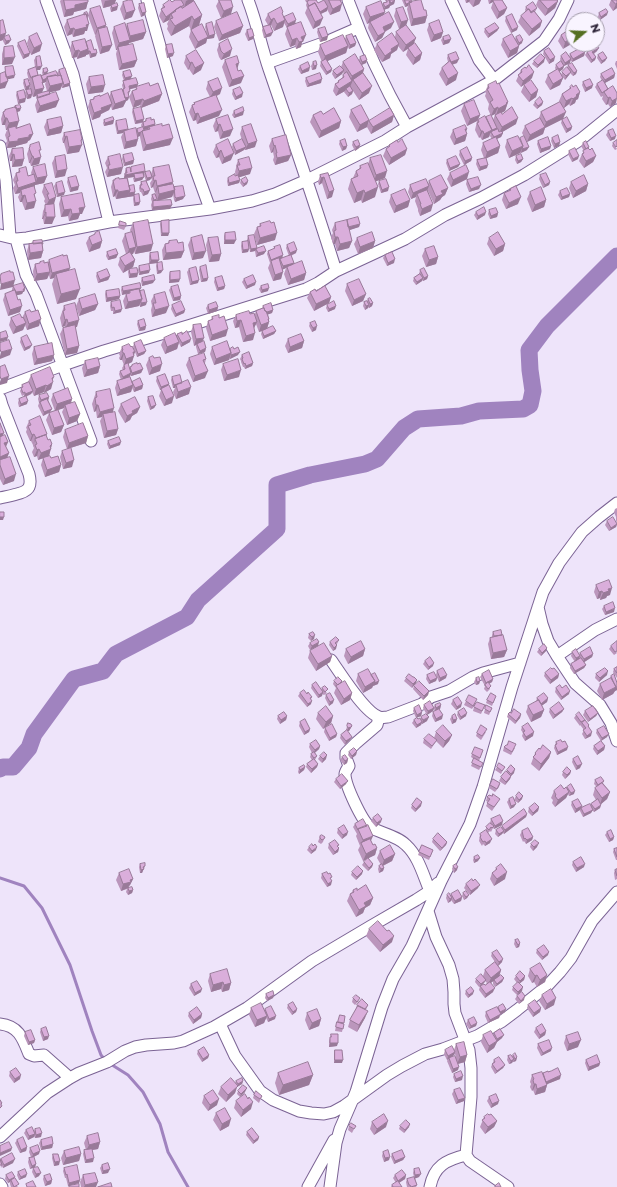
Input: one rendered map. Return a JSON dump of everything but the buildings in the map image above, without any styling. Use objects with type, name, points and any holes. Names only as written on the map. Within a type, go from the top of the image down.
[{"type":"street","points":[[46,0],[74,74],[109,222]]},
{"type":"street","points":[[147,0],[192,158],[210,209]]},
{"type":"street","points":[[248,0],[260,34],[267,63],[336,271]]},
{"type":"street","points":[[348,0],[358,28],[392,100],[407,127]]},
{"type":"street","points":[[450,0],[479,60],[494,80]]},
{"type":"street","points":[[9,237],[38,236],[109,222],[210,209],[252,201],[275,194],[368,150],[494,80],[544,40],[551,31],[565,3]]},
{"type":"street","points":[[267,63],[326,42],[358,28]]},
{"type":"street","points":[[0,389],[104,351],[191,325],[318,283],[336,271],[405,239],[446,215],[524,175],[580,140],[617,110]]},
{"type":"street","points":[[0,146],[6,180],[9,237],[36,294],[91,441]]},
{"type":"street","points":[[0,398],[29,474],[30,481],[29,487],[25,492],[0,498]]},
{"type":"street","points":[[308,1187],[340,1129],[356,1092],[382,1007],[393,979],[412,946],[441,881],[470,824],[483,787],[501,723],[543,592],[550,577],[582,532],[617,503]]},
{"type":"street","points":[[538,607],[548,641],[575,683],[590,695],[603,710],[611,723],[617,741]]},
{"type":"street","points":[[557,656],[595,630],[617,619]]},
{"type":"street","points":[[331,660],[368,710],[379,717],[388,717],[422,704],[431,697],[449,691],[482,673],[520,663]]},
{"type":"street","points":[[379,717],[377,725],[346,753],[349,766],[345,774],[349,789],[359,813],[369,826],[404,843],[410,848],[419,864],[430,891]]},
{"type":"street","points":[[0,1137],[47,1093],[70,1078],[107,1062],[135,1047],[178,1042],[206,1032],[247,1008],[312,961],[430,891],[441,881]]},
{"type":"street","points":[[220,1024],[234,1056],[260,1091],[273,1100],[299,1111],[324,1114],[333,1112],[352,1101],[387,1075],[414,1059],[466,1040],[501,1022],[547,986],[560,972],[571,958],[592,921],[617,892]]},
{"type":"street","points":[[428,911],[436,937],[449,965],[453,979],[454,1013],[469,1050],[471,1068],[471,1097],[466,1155],[470,1161],[508,1187]]},
{"type":"street","points":[[0,1024],[10,1026],[15,1030],[22,1038],[29,1054],[34,1056],[44,1055],[70,1078]]},
{"type":"street","points":[[330,1187],[336,1143],[340,1129]]},
{"type":"street","points":[[430,1187],[434,1173],[439,1167],[450,1160],[466,1155]]},
{"type":"waterway","points":[[0,769],[3,767],[13,767],[29,748],[34,734],[74,679],[103,671],[116,654],[187,617],[198,600],[277,529],[277,485],[310,475],[365,464],[377,459],[404,428],[418,419],[461,416],[479,411],[523,409],[530,405],[533,391],[529,350],[547,326],[617,256]]},
{"type":"waterway","points":[[0,878],[24,886],[42,908],[70,965],[92,1031],[101,1055],[105,1060]]},
{"type":"waterway","points":[[109,1063],[128,1075],[143,1092],[160,1124],[168,1152],[188,1187]]}]
